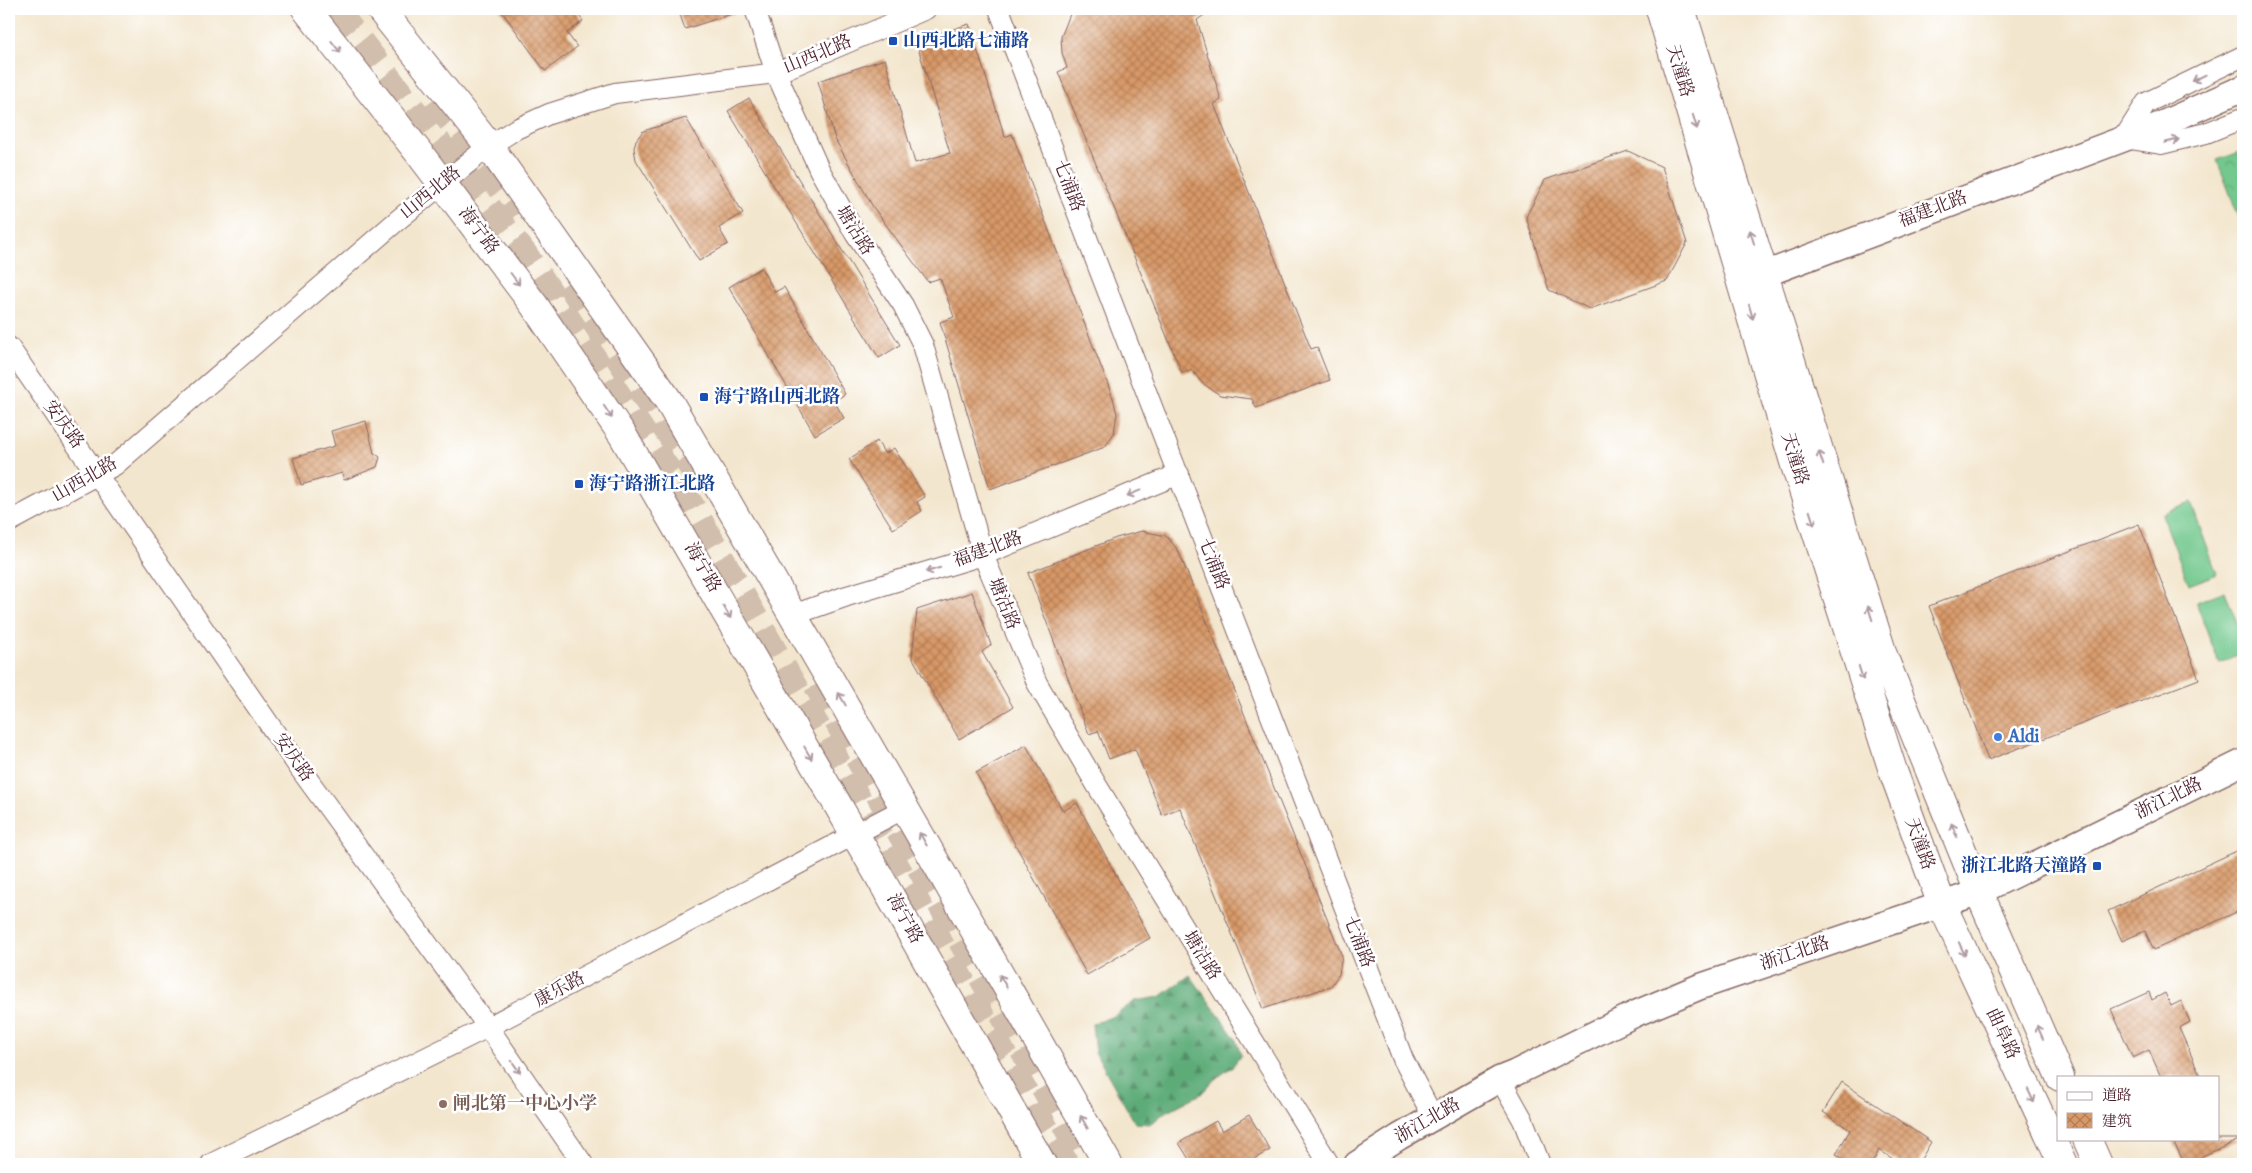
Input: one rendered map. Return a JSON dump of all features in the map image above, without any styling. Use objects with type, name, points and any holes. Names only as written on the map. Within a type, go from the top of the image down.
[{"type":"main road","name":"海宁路","points":[[306,9],[443,184],[534,305],[622,434],[855,835],[1042,1164]]},
{"type":"main road","points":[[380,9],[489,146],[668,400],[794,615],[1108,1164]]},
{"type":"main road","name":"天潼路","points":[[1660,9],[1884,658],[1979,892]]},
{"type":"main road","name":"天潼路","points":[[1681,9],[1753,278],[1794,462],[1890,762],[1942,905]]},
{"type":"main road","name":"曲阜路","points":[[1979,892],[2060,1076]]},
{"type":"main road","name":"曲阜路","points":[[1942,905],[2063,1164]]},
{"type":"main road","points":[[2088,1140],[2098,1164]]},
{"type":"street","name":"塘沽路","points":[[756,9],[776,73],[834,199],[914,326],[930,365],[983,555],[1018,642],[1057,720],[1329,1164]]},
{"type":"street","name":"山西北路","points":[[9,522],[115,465],[400,219],[489,146],[516,129],[549,114],[615,93],[776,73],[926,9]]},
{"type":"street","name":"七浦路","points":[[999,9],[1403,1059],[1433,1117]]},
{"type":"street","points":[[2124,138],[2146,103],[2243,56]]},
{"type":"street","name":"福建北路","points":[[1753,278],[2124,138],[2243,88]]},
{"type":"street","name":"福建北路","points":[[2124,138],[2161,144],[2206,133],[2243,118]]},
{"type":"street","name":"安庆路","points":[[9,347],[298,766],[488,1027],[583,1164]]},
{"type":"street","name":"福建北路","points":[[794,615],[847,596],[983,555],[1179,474]]},
{"type":"street","name":"浙江北路","points":[[1356,1164],[1500,1078],[1515,1073],[1637,1013],[1699,987],[1979,892],[2243,762]]},
{"type":"street","name":"康乐路","points":[[211,1164],[488,1027],[905,808]]},
{"type":"street","points":[[1500,1078],[1522,1120],[1540,1164]]},
{"type":"green space","points":[[2243,151],[2243,228],[2217,160]]},
{"type":"green space","points":[[2191,503],[2217,574],[2189,585],[2162,514]]},
{"type":"green space","points":[[2225,591],[2243,640],[2243,653],[2219,663],[2196,602]]},
{"type":"green space","points":[[1190,975],[1235,1038],[1241,1055],[1232,1067],[1215,1079],[1201,1094],[1164,1113],[1151,1124],[1135,1123],[1095,1052],[1092,1024],[1114,1016],[1135,1001],[1160,997]]},
{"type":"building","points":[[500,9],[574,9],[583,21],[567,33],[577,47],[545,71]]},
{"type":"building","points":[[678,9],[738,9],[738,12],[685,29]]},
{"type":"building","points":[[1072,9],[1213,9],[1197,20],[1221,100],[1214,104],[1311,349],[1317,347],[1330,380],[1256,408],[1252,399],[1220,395],[1202,383],[1192,370],[1182,373],[1058,72],[1067,68],[1062,53],[1061,37]]},
{"type":"building","points":[[969,24],[1005,137],[1012,134],[1113,398],[1117,414],[1114,433],[1105,447],[990,489],[940,322],[954,317],[940,278],[928,282],[873,207],[835,139],[818,81],[885,59],[915,163],[950,153],[916,41]]},
{"type":"building","points":[[749,98],[900,345],[879,358],[728,111]]},
{"type":"building","points":[[686,118],[743,213],[719,228],[728,244],[699,261],[636,160],[634,148],[636,140],[643,131]]},
{"type":"building","points":[[1628,151],[1662,167],[1687,243],[1667,281],[1590,309],[1549,290],[1526,217],[1545,180]]},
{"type":"building","points":[[761,268],[775,292],[784,287],[845,394],[834,401],[844,418],[815,435],[729,287]]},
{"type":"building","points":[[366,421],[374,453],[380,457],[377,467],[344,480],[342,473],[301,485],[293,458],[335,446],[331,431]]},
{"type":"building","points":[[877,441],[885,454],[894,448],[925,497],[917,502],[922,511],[893,529],[849,459]]},
{"type":"building","points":[[2139,524],[2199,679],[1988,760],[1929,606]]},
{"type":"building","points":[[1142,531],[1166,536],[1178,550],[1342,956],[1339,974],[1331,986],[1263,1009],[1180,808],[1162,815],[1135,749],[1109,759],[1098,731],[1089,734],[1028,573],[1116,538]]},
{"type":"building","points":[[972,592],[991,645],[982,652],[1013,707],[959,739],[912,657],[917,610]]},
{"type":"building","points":[[1026,745],[1063,811],[1077,803],[1150,938],[1087,975],[976,773]]},
{"type":"building","points":[[2243,848],[2243,909],[2154,950],[2145,931],[2122,941],[2108,911]]},
{"type":"building","points":[[2149,992],[2152,1000],[2165,993],[2171,1006],[2181,1001],[2190,1022],[2179,1028],[2201,1076],[2161,1076],[2149,1050],[2133,1058],[2111,1009]]},
{"type":"building","points":[[1842,1082],[1931,1142],[1918,1164],[1901,1164],[1879,1150],[1872,1164],[1850,1164],[1836,1154],[1850,1130],[1823,1112]]},
{"type":"building","points":[[1249,1115],[1270,1150],[1245,1164],[1192,1164],[1179,1143],[1216,1121],[1222,1131]]},
{"type":"building","points":[[2241,1139],[2185,1164],[2173,1140]]},
{"type":"tunnel","points":[[334,9],[525,256],[690,505],[1065,1164]]},
{"type":"tunnel","points":[[435,99],[520,212]]},
{"type":"tunnel","points":[[569,282],[701,480]]},
{"type":"tunnel","points":[[817,684],[1088,1164]]},
{"type":"place","name":"山西北路七浦路","points":[[893,41]]},
{"type":"place","name":"海宁路山西北路","points":[[704,397]]},
{"type":"place","name":"海宁路浙江北路","points":[[579,484]]},
{"type":"place","name":"Aldi","points":[[1998,737]]},
{"type":"place","name":"浙江北路天潼路","points":[[2097,866]]},
{"type":"place","name":"闸北第一中心小学","points":[[443,1104]]}]
